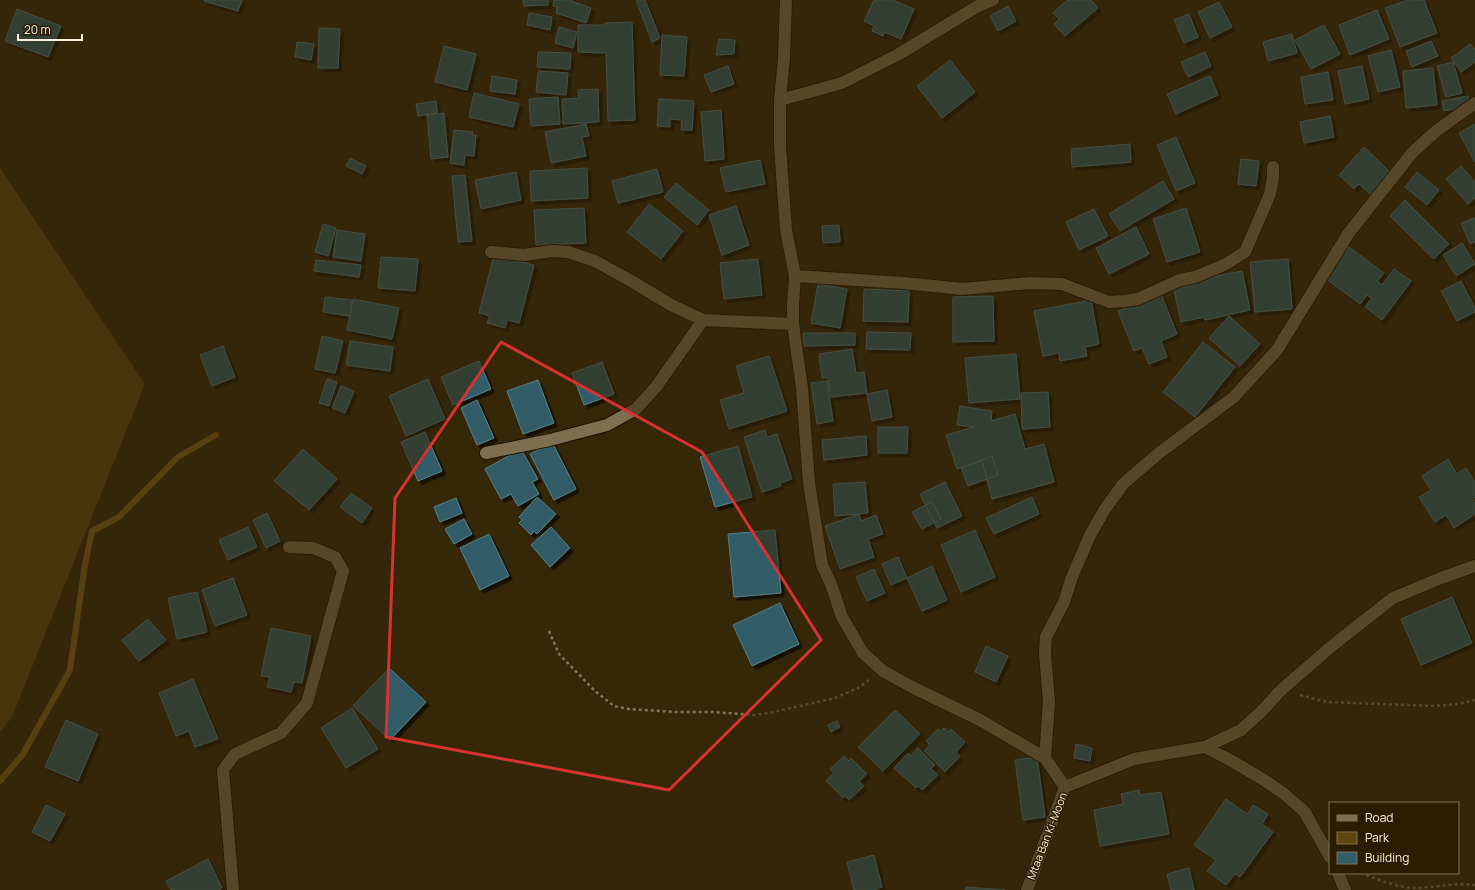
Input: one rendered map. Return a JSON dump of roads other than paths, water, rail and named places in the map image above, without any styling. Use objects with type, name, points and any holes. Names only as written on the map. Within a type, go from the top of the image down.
[{"type":"street","points":[[786,0],[784,58],[780,100],[780,146],[786,230],[795,276],[793,324],[802,388],[809,483],[822,566],[831,584],[842,617],[862,653],[883,671],[912,687],[980,720],[1045,758],[1064,785],[1134,759],[1205,747],[1241,730],[1263,710],[1280,691],[1333,645],[1393,598],[1475,566]]},
{"type":"street","points":[[780,100],[842,83],[899,54],[978,6],[993,0]]},
{"type":"street","points":[[1045,758],[1050,702],[1045,653],[1046,637],[1064,602],[1072,577],[1090,535],[1105,510],[1123,484],[1159,453],[1234,398],[1277,350],[1348,234],[1412,153],[1436,131],[1475,103]]},
{"type":"street","points":[[795,276],[897,283],[962,290],[1030,284],[1062,284],[1110,302],[1138,299],[1180,280],[1195,277],[1226,264],[1245,252],[1270,194],[1273,178],[1273,167]]},
{"type":"street","points":[[491,252],[524,255],[552,251],[568,252],[582,256],[621,275],[671,305],[703,320],[793,324]]},
{"type":"street","points":[[486,453],[550,440],[607,425],[636,409],[656,387],[703,320]]},
{"type":"street","points":[[233,890],[223,770],[235,754],[281,733],[307,703],[343,571],[335,557],[313,548],[289,547]]},
{"type":"street","points":[[1205,747],[1270,784],[1304,811],[1329,855]]},
{"type":"street","name":"Mtaa Ban Ki-Moon","points":[[1026,890],[1064,785]]},
{"type":"street","points":[[1338,874],[1345,890]]},
{"type":"waterway","points":[[0,781],[23,754],[70,670],[85,564],[92,531],[119,517],[178,457],[216,435]]}]
